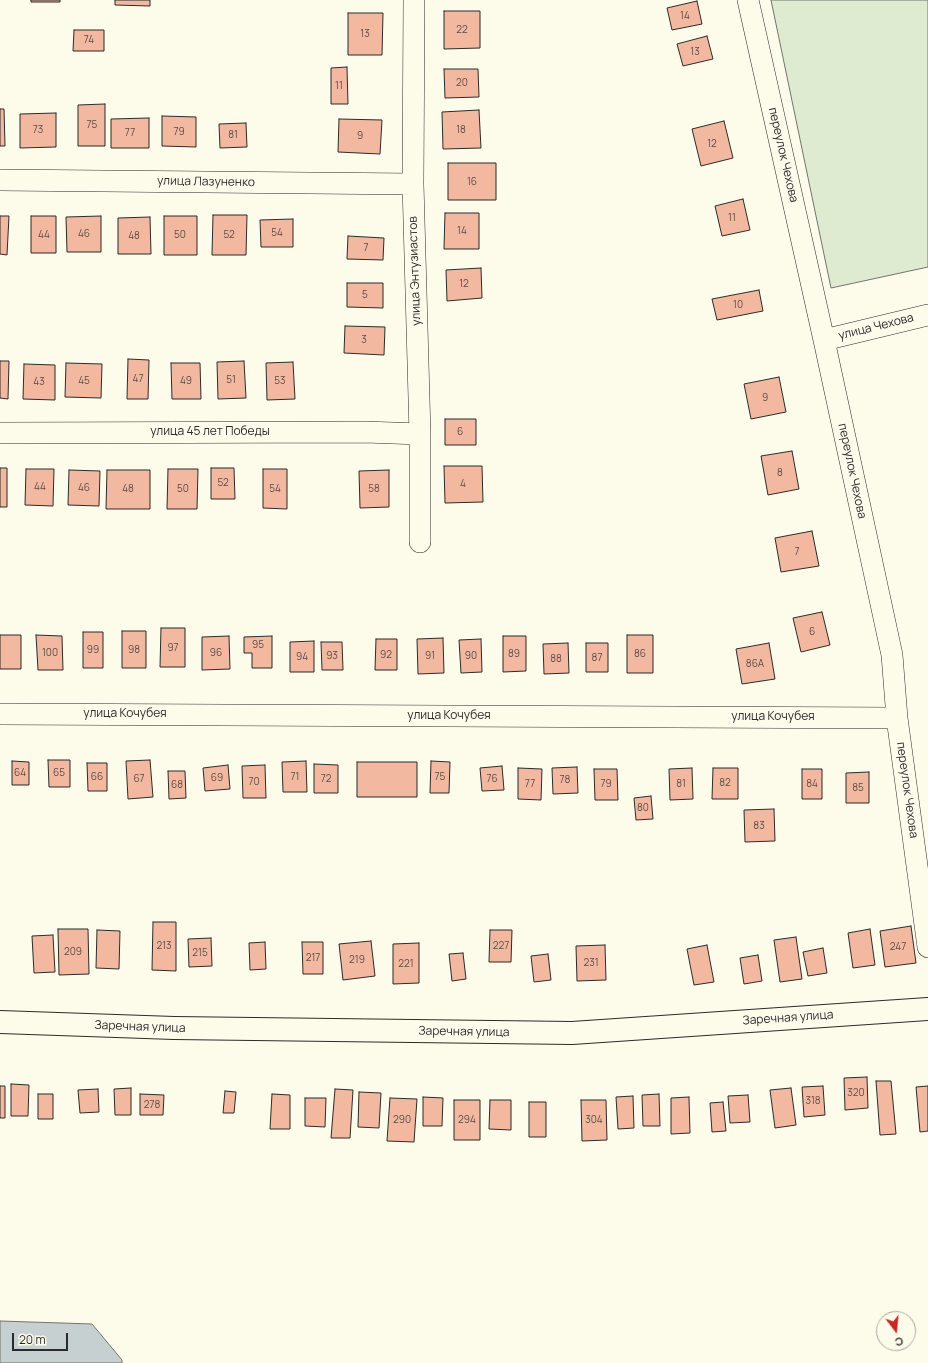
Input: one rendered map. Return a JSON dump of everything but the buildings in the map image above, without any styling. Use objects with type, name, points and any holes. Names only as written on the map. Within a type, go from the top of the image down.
[{"type":"main road","name":"Заречная улица","points":[[0,1022],[174,1028],[572,1033],[928,1008]]},
{"type":"street","name":"улица Энтузиастов","points":[[414,0],[413,184],[420,434],[420,542]]},
{"type":"street","name":"переулок Чехова","points":[[748,0],[824,340],[892,655],[897,718],[928,947]]},
{"type":"street","name":"улица Лазуненко","points":[[0,180],[413,184]]},
{"type":"street","name":"улица Чехова","points":[[824,340],[928,314]]},
{"type":"street","name":"улица 45 лет Победы","points":[[0,433],[365,432],[420,434]]},
{"type":"street","name":"улица Кочубея","points":[[0,714],[897,718]]},
{"type":"green space","points":[[771,0],[928,0],[928,267],[831,288]]},
{"type":"shaded area","points":[[0,1321],[92,1324],[122,1360],[122,1363],[0,1363]]}]
